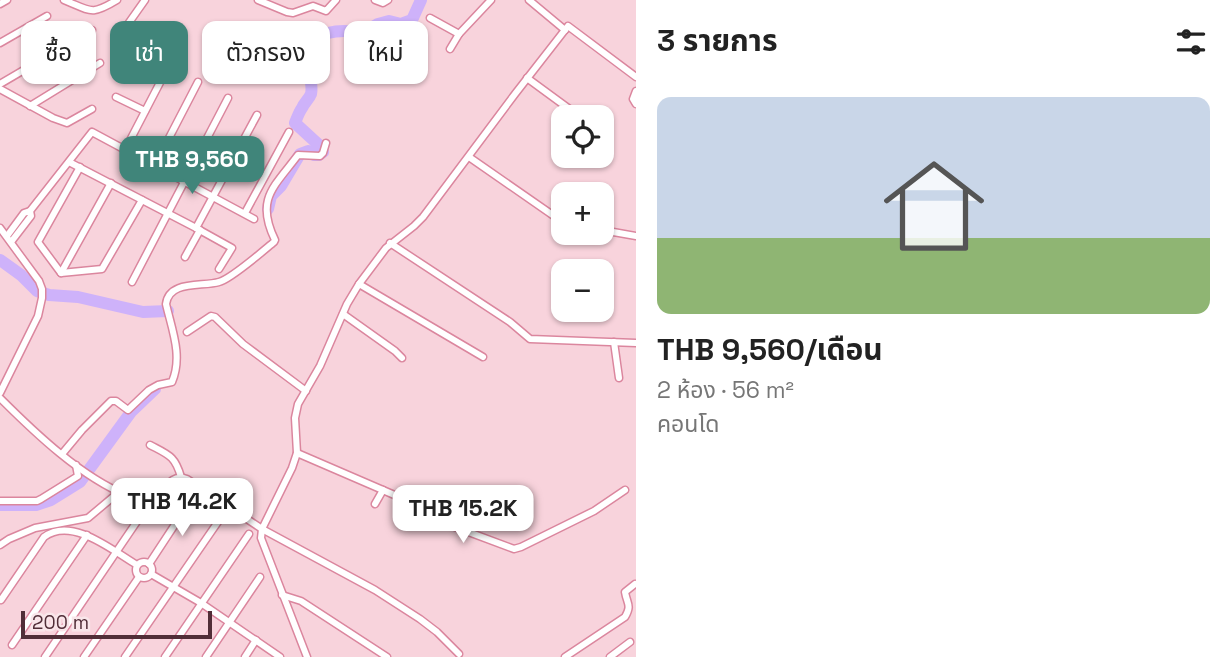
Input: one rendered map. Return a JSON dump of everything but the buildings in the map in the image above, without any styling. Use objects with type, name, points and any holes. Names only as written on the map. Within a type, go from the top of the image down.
[{"type":"street","points":[[0,4],[7,0]]},
{"type":"street","points":[[64,0],[94,11],[117,0]]},
{"type":"street","points":[[130,21],[145,0]]},
{"type":"street","points":[[258,0],[293,13],[313,6],[326,11],[336,0]]},
{"type":"street","points":[[375,0],[383,4],[388,0]]},
{"type":"street","points":[[450,49],[459,34],[491,0]]},
{"type":"street","points":[[529,0],[565,30]]},
{"type":"street","points":[[0,43],[47,16]]},
{"type":"street","points":[[430,18],[459,34]]},
{"type":"street","points":[[307,657],[263,545],[262,529],[297,453],[296,410],[359,284],[382,251],[419,222],[568,26],[636,77]]},
{"type":"street","points":[[30,106],[100,63]]},
{"type":"street","points":[[21,74],[0,87],[53,118],[67,123],[92,109]]},
{"type":"street","points":[[527,78],[563,105]]},
{"type":"street","points":[[155,166],[198,82]]},
{"type":"street","points":[[125,150],[159,84]]},
{"type":"street","points":[[636,91],[633,99],[636,104]]},
{"type":"street","points":[[116,97],[145,111]]},
{"type":"street","points":[[132,282],[228,98]]},
{"type":"street","points":[[185,257],[213,197],[257,115]]},
{"type":"street","points":[[9,239],[24,213],[30,211],[92,132],[254,219]]},
{"type":"street","points":[[245,213],[289,132]]},
{"type":"street","points":[[62,454],[82,430],[113,401],[127,410],[149,390],[172,382],[178,355],[166,304],[169,296],[184,286],[222,281],[274,242],[266,219],[268,196],[298,155],[320,156],[326,143]]},
{"type":"street","points":[[469,157],[551,214]]},
{"type":"street","points":[[69,162],[232,248],[219,269]]},
{"type":"street","points":[[61,273],[38,242],[80,167]]},
{"type":"street","points":[[61,273],[111,183]]},
{"type":"street","points":[[61,273],[102,269],[142,200]]},
{"type":"street","points":[[0,228],[36,276],[42,289],[38,316],[0,395],[46,442],[89,474],[140,501],[157,499],[172,480],[181,477],[194,482],[262,529],[375,590],[420,618],[460,654]]},
{"type":"street","points":[[614,232],[636,236]]},
{"type":"street","points":[[390,243],[491,308],[530,339],[636,343]]},
{"type":"street","points":[[359,284],[483,357]]},
{"type":"street","points":[[343,314],[402,358]]},
{"type":"street","points":[[187,332],[211,316],[215,317],[243,344],[306,391]]},
{"type":"street","points":[[614,342],[619,378]]},
{"type":"street","points":[[150,445],[172,457],[181,477]]},
{"type":"street","points":[[297,453],[383,489],[455,527],[514,549],[594,511],[625,490]]},
{"type":"street","points":[[0,501],[41,499],[78,476],[77,466]]},
{"type":"street","points":[[375,504],[383,489]]},
{"type":"street","points":[[0,545],[35,528],[88,518],[119,492]]},
{"type":"street","points":[[149,564],[193,496]]},
{"type":"street","points":[[45,657],[142,514]]},
{"type":"street","points":[[125,657],[222,516]]},
{"type":"street","points":[[1,600],[48,534],[57,531],[87,535],[137,565]]},
{"type":"street","points":[[165,657],[249,534]]},
{"type":"street","points":[[12,645],[87,535]]},
{"type":"street","points":[[137,565],[142,562],[152,568],[147,577],[139,577]]},
{"type":"street","points":[[137,565],[136,573],[139,577]]},
{"type":"street","points":[[151,573],[281,657]]},
{"type":"street","points":[[84,657],[139,577]]},
{"type":"street","points":[[206,657],[260,577]]},
{"type":"street","points":[[565,657],[625,617],[629,611],[625,592],[635,584]]},
{"type":"street","points":[[282,595],[301,601],[387,657]]},
{"type":"street","points":[[245,657],[256,640]]},
{"type":"street","points":[[610,657],[630,642]]},
{"type":"waterway","points":[[268,209],[271,196],[281,186],[300,154],[308,151],[319,155],[323,152],[295,123],[311,94],[306,57],[313,41],[337,31],[363,33],[389,21],[401,24],[412,20],[421,0]]},
{"type":"waterway","points":[[0,260],[37,291],[49,295],[78,297],[143,312],[168,311]]},
{"type":"waterway","points":[[0,505],[36,505],[51,500],[80,482],[131,412],[155,389]]}]
